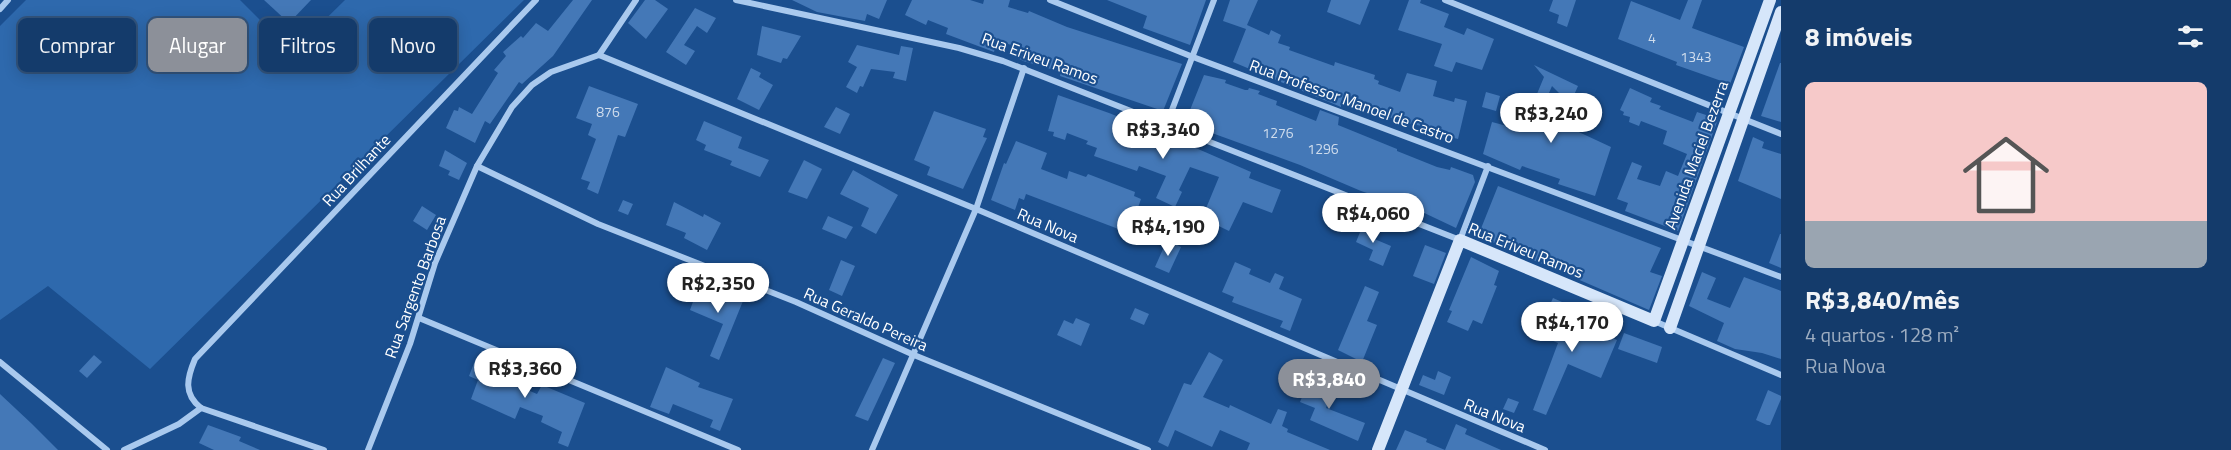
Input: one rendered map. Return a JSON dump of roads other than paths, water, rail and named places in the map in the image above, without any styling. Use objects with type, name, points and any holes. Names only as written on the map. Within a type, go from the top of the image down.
[{"type":"street","points":[[0,9],[8,0]]},
{"type":"street","name":"Rua Brilhante","points":[[201,408],[192,400],[188,389],[188,377],[195,359],[536,0]]},
{"type":"street","points":[[599,55],[636,0]]},
{"type":"street","name":"Rua Eriveu Ramos","points":[[736,0],[959,48],[1024,69],[1167,123],[1460,240],[1654,321]]},
{"type":"street","name":"Rua Professor Manoel de Castro","points":[[1050,0],[1193,57],[1781,277]]},
{"type":"street","points":[[1167,123],[1214,0]]},
{"type":"street","points":[[1445,0],[1781,134]]},
{"type":"street","name":"Avenida Maciel Bezerra","points":[[1654,321],[1770,0]]},
{"type":"street","name":"Avenida Maciel Bezerra","points":[[1670,328],[1781,12]]},
{"type":"street","name":"Rua Sargento Barbosa","points":[[368,450],[419,318],[435,263],[477,166],[521,96],[551,72],[599,55]]},
{"type":"street","name":"Rua Nova","points":[[599,55],[976,209],[1403,392],[1545,450]]},
{"type":"street","points":[[872,450],[976,209],[1024,69]]},
{"type":"street","name":"Rua Geraldo Pereira","points":[[477,166],[598,224],[785,298],[914,355],[1148,450]]},
{"type":"street","points":[[1378,450],[1403,392],[1488,166]]},
{"type":"street","points":[[419,318],[738,450]]},
{"type":"street","points":[[1654,321],[1781,375]]},
{"type":"street","points":[[0,363],[99,447],[107,450]]},
{"type":"street","points":[[124,450],[179,424],[201,408],[324,450]]}]
